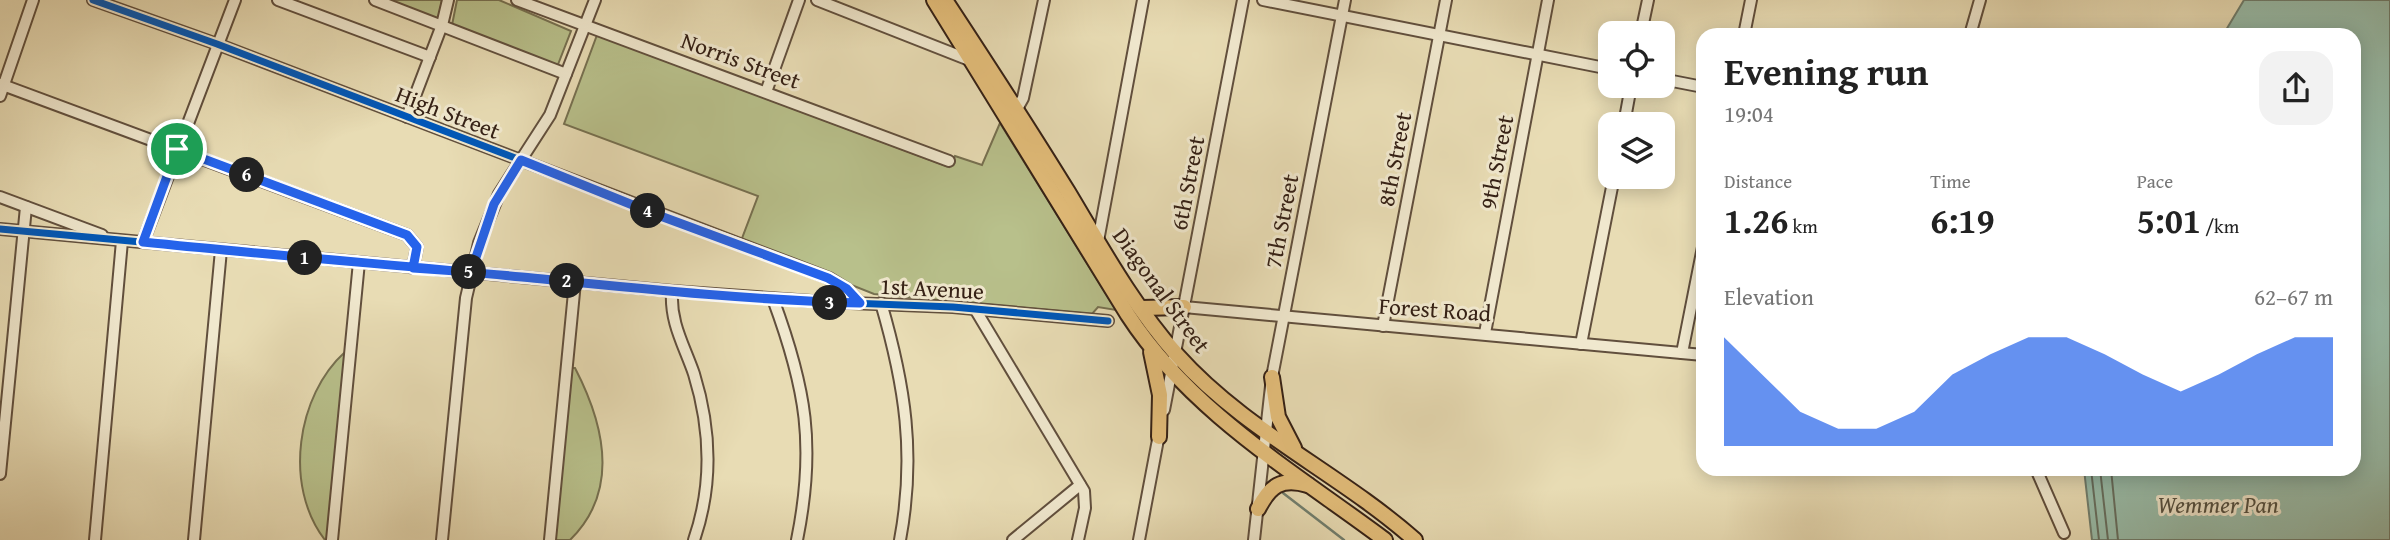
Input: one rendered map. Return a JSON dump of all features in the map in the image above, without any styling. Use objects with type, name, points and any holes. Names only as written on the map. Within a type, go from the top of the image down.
[{"type":"main road","name":"Diagonal Street","points":[[934,0],[972,61],[1013,115],[1176,354],[1233,409],[1346,487],[1415,540]]},
{"type":"main road","name":"Diagonal Street","points":[[945,0],[1149,346],[1172,373],[1218,417],[1385,540]]},
{"type":"main road","points":[[1143,308],[1184,307]]},
{"type":"main road","points":[[1149,346],[1160,395],[1159,437]]},
{"type":"main road","points":[[1272,377],[1280,426],[1298,454]]},
{"type":"main road","points":[[1258,509],[1276,484],[1290,481],[1312,486]]},
{"type":"street","points":[[33,0],[1,88],[177,149],[407,235],[417,247],[413,268]]},
{"type":"street","name":"High Street","points":[[93,0],[217,44],[655,214],[828,278],[847,289],[860,303]]},
{"type":"street","points":[[143,242],[234,0]]},
{"type":"street","points":[[278,0],[430,57]]},
{"type":"street","points":[[375,0],[566,74]]},
{"type":"street","points":[[407,117],[442,25],[448,0]]},
{"type":"street","name":"Norris Street","points":[[517,0],[949,161]]},
{"type":"street","points":[[442,540],[462,328],[471,272],[494,204],[550,115],[594,0]]},
{"type":"street","points":[[766,92],[799,0]]},
{"type":"street","points":[[817,0],[972,61]]},
{"type":"street","points":[[1013,115],[1044,0]]},
{"type":"street","points":[[1098,241],[1143,0]]},
{"type":"street","name":"6th Street","points":[[1139,540],[1243,0]]},
{"type":"street","points":[[1263,0],[1598,66]]},
{"type":"street","name":"7th Street","points":[[1254,540],[1272,377],[1345,0]]},
{"type":"street","name":"8th Street","points":[[1383,327],[1446,0]]},
{"type":"street","name":"9th Street","points":[[1485,333],[1548,0]]},
{"type":"street","points":[[1644,21],[1648,0]]},
{"type":"street","points":[[1745,28],[1751,0]]},
{"type":"street","points":[[1972,28],[1980,0]]},
{"type":"street","points":[[1675,82],[1696,86]]},
{"type":"street","points":[[1581,344],[1612,189]]},
{"type":"street","points":[[0,197],[120,240],[95,540]]},
{"type":"street","points":[[0,474],[26,207]]},
{"type":"street","name":"1st Avenue","points":[[0,229],[672,291],[975,309],[1108,321]]},
{"type":"street","points":[[194,540],[221,250]]},
{"type":"street","points":[[332,540],[359,262]]},
{"type":"street","points":[[550,540],[575,282]]},
{"type":"street","points":[[1682,353],[1696,282]]},
{"type":"street","points":[[672,291],[672,319],[701,398],[708,450],[704,509],[694,540]]},
{"type":"street","points":[[773,299],[798,373],[809,449],[808,481],[797,540]]},
{"type":"street","points":[[881,303],[902,378],[908,429],[908,468],[900,540]]},
{"type":"street","name":"Forest Road","points":[[1184,307],[1696,354]]},
{"type":"street","name":"1st Avenue","points":[[975,309],[1080,485]]},
{"type":"street","points":[[2039,476],[2064,533]]},
{"type":"street","points":[[1013,540],[1080,485],[1086,497],[1078,540]]},
{"type":"green space","points":[[383,0],[442,0],[438,21]]},
{"type":"green space","points":[[457,0],[499,0],[571,31],[557,67],[452,25]]},
{"type":"green space","points":[[597,35],[949,167],[955,156],[982,165],[1000,123],[1116,310],[1098,307],[1092,314],[874,294],[741,241],[758,196],[564,124]]},
{"type":"green space","points":[[345,352],[329,540],[325,540],[312,518],[304,494],[300,468],[301,442],[316,392],[329,370]]},
{"type":"green space","points":[[570,368],[575,368],[594,411],[600,434],[602,478],[586,521],[570,540],[554,540]]},
{"type":"water","name":"Wemmer Pan","points":[[2244,0],[2390,0],[2390,540],[2092,540],[2085,476],[2361,476],[2361,28],[2227,28]]},
{"type":"waterway","points":[[1283,493],[1344,540]]},
{"type":"cycle path","points":[[93,0],[217,44],[829,278],[847,289],[860,303]]},
{"type":"cycle path","points":[[0,229],[672,291],[825,302],[953,307],[1108,321]]},
{"type":"route","points":[[177,149],[143,242],[413,268],[672,291],[860,303],[847,289],[828,278],[655,214],[521,160],[507,180],[487,219],[471,272],[413,268],[417,247],[411,237],[177,149]]}]
